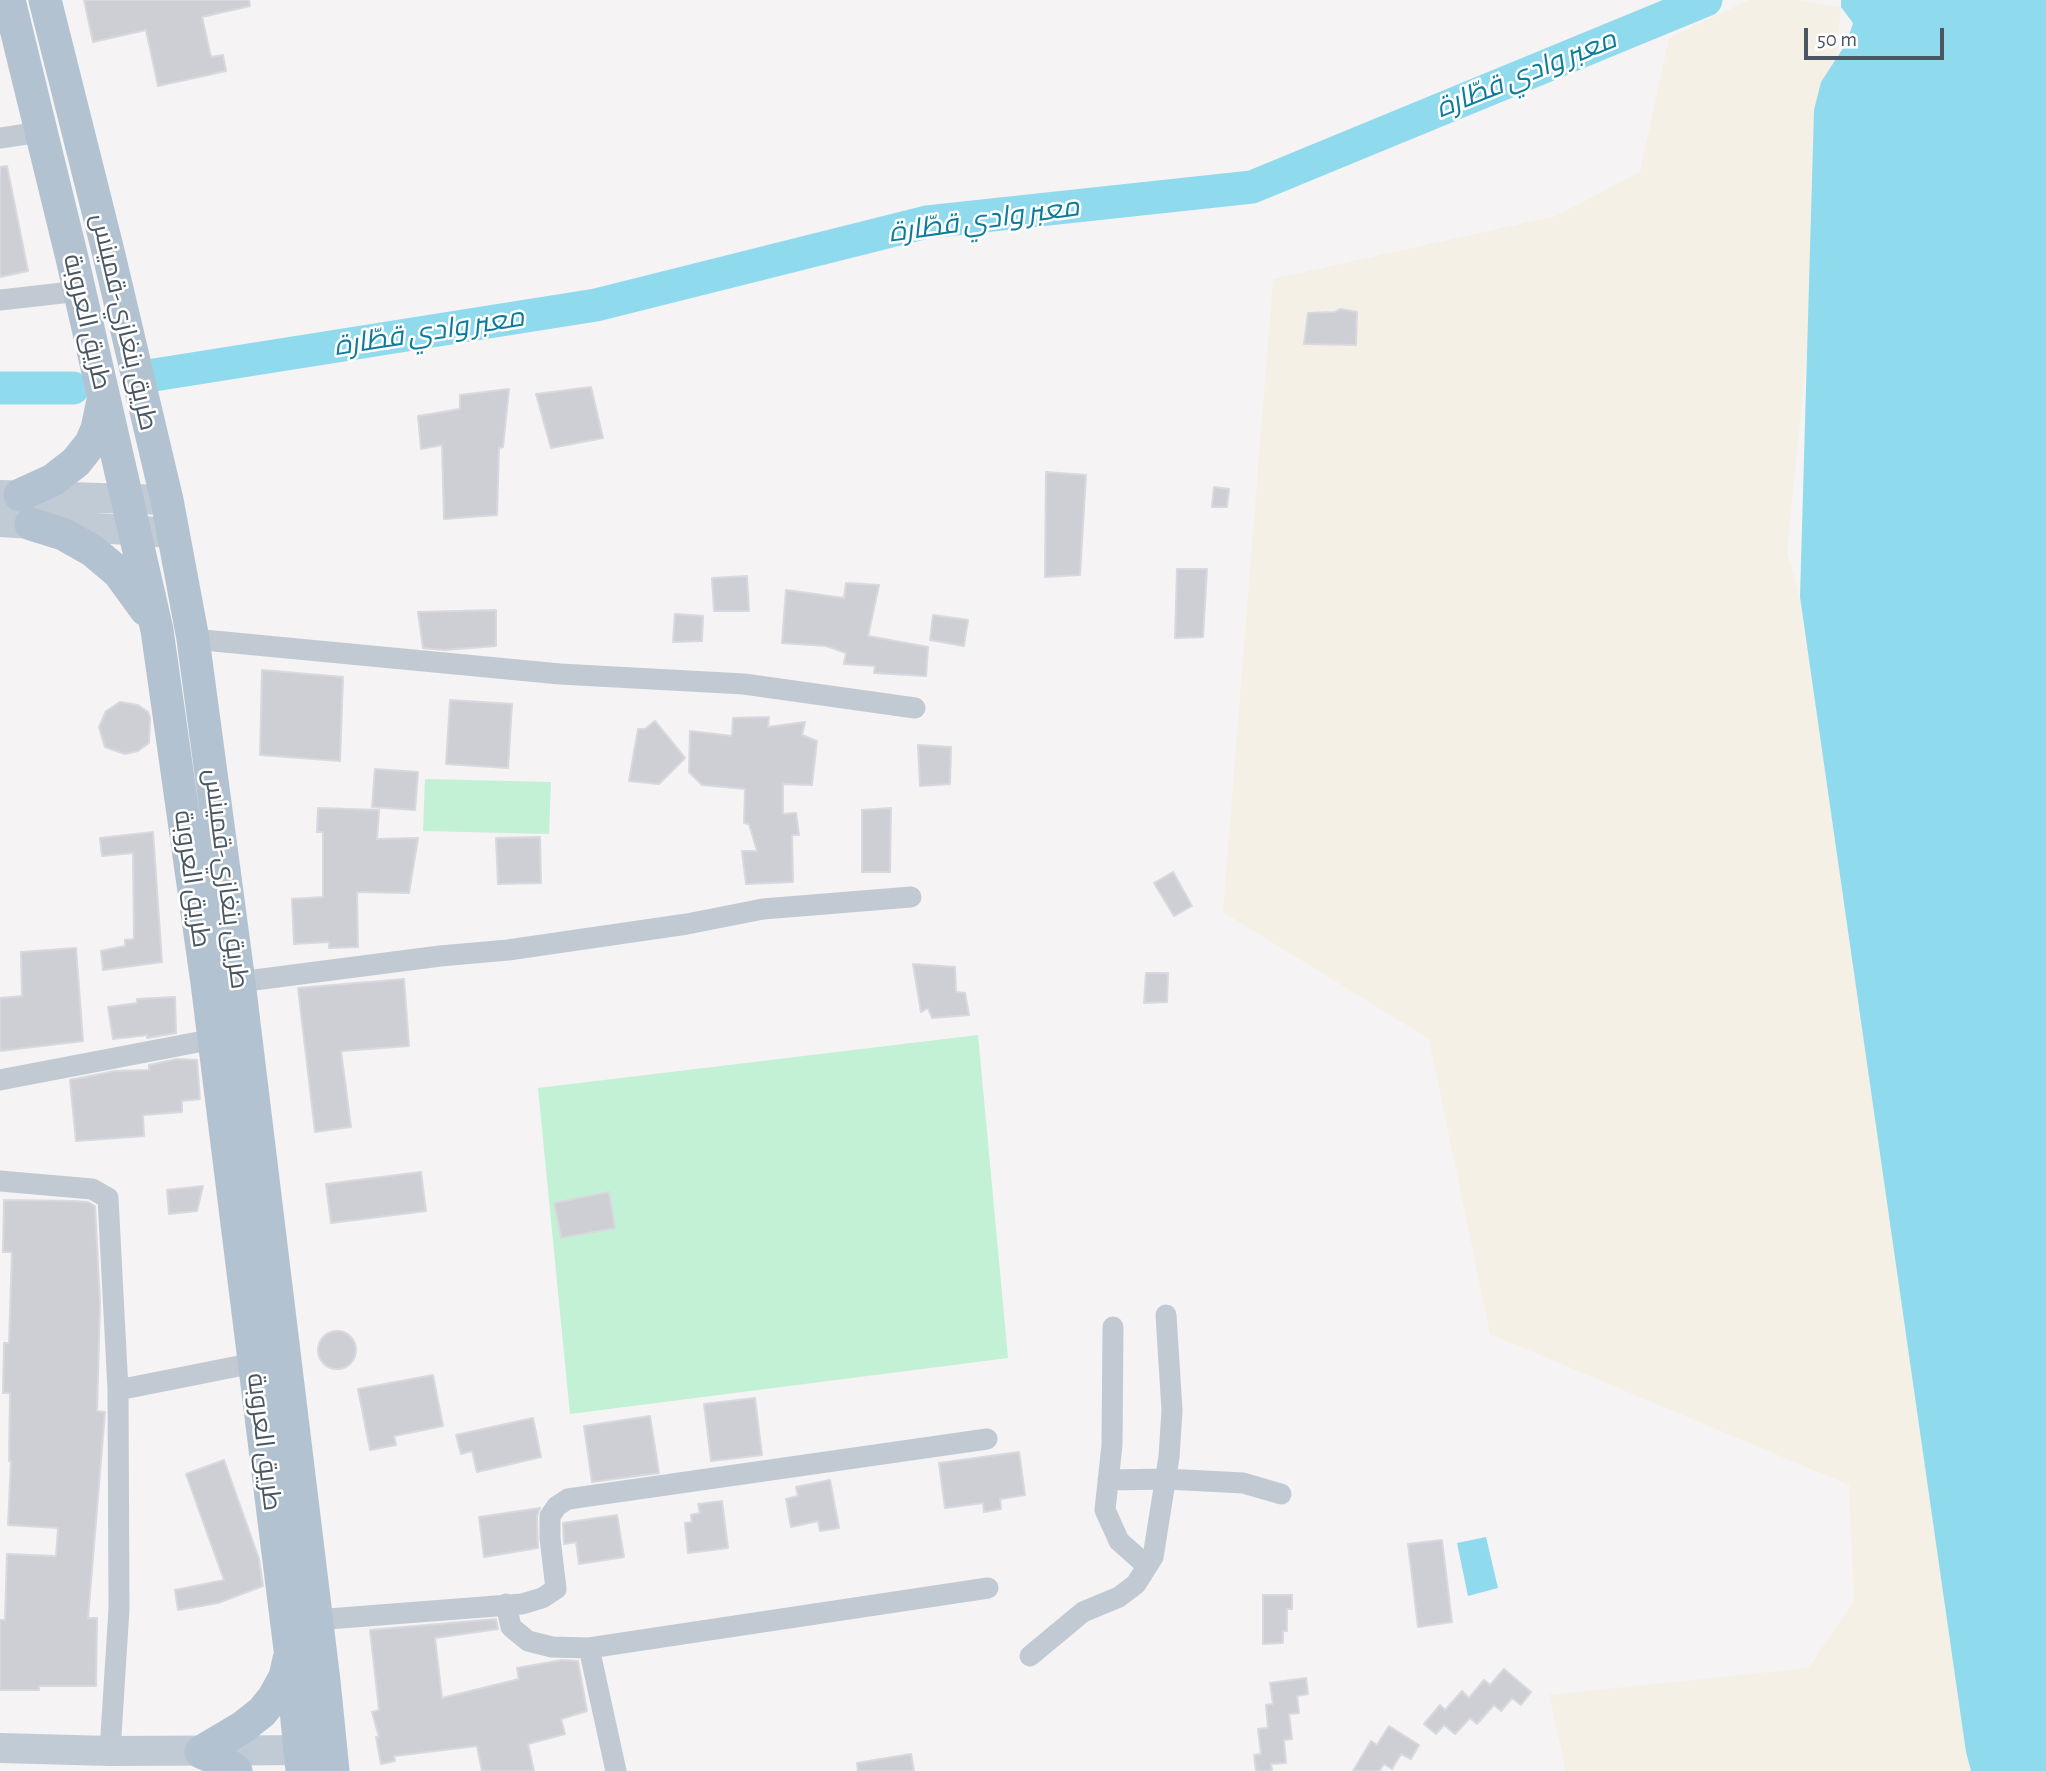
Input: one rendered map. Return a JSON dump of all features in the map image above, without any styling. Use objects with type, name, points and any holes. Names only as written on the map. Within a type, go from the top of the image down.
[{"type":"main road","name":"طريق العروبة","points":[[9,0],[80,291],[157,630],[214,1039],[290,1649],[316,1761]]},
{"type":"main road","name":"طريق بنغازي-قمينس","points":[[45,0],[167,500],[194,639],[239,982],[324,1681],[316,1761]]},
{"type":"main road","points":[[104,394],[97,429],[91,443],[76,462],[13,509],[93,551],[119,573],[140,600],[157,630]]},
{"type":"main road","points":[[201,1752],[243,1727],[262,1712],[285,1677],[290,1649]]},
{"type":"main road","points":[[201,1752],[224,1762],[236,1771]]},
{"type":"street","points":[[0,138],[40,132]]},
{"type":"street","points":[[0,300],[80,291]]},
{"type":"street","points":[[132,516],[167,500]]},
{"type":"street","points":[[13,509],[132,516],[174,533]]},
{"type":"street","points":[[194,639],[560,674],[744,684],[915,708]]},
{"type":"street","points":[[239,982],[508,950],[687,924],[764,909],[911,897]]},
{"type":"street","points":[[0,1080],[214,1039]]},
{"type":"street","points":[[0,1181],[92,1189],[108,1198],[118,1390],[119,1609],[110,1751]]},
{"type":"street","points":[[1030,1656],[1083,1612],[1119,1597],[1136,1584],[1153,1557],[1166,1479],[1172,1410],[1166,1315]]},
{"type":"street","points":[[1113,1327],[1112,1446],[1105,1510],[1119,1541],[1147,1566]]},
{"type":"street","points":[[118,1390],[254,1363]]},
{"type":"street","points":[[315,1620],[522,1604],[542,1598],[556,1588],[550,1516],[557,1506],[568,1499],[987,1439]]},
{"type":"street","points":[[1108,1480],[1166,1479],[1242,1483],[1281,1494]]},
{"type":"street","points":[[506,1604],[511,1628],[528,1641],[552,1647],[589,1648],[988,1588]]},
{"type":"street","points":[[589,1648],[616,1771]]},
{"type":"street","points":[[0,1748],[201,1752],[316,1761]]},
{"type":"green space","points":[[425,779],[551,782],[549,834],[423,831]]},
{"type":"green space","points":[[978,1035],[1008,1358],[570,1414],[538,1088]]},
{"type":"sand","points":[[1749,0],[1799,0],[1841,7],[1787,553],[1800,597],[1971,1771],[1566,1771],[1549,1695],[1808,1668],[1854,1601],[1849,1485],[1490,1334],[1429,1039],[1223,912],[1273,279],[1556,216],[1640,172],[1669,38]]},
{"type":"water","points":[[1841,0],[2046,0],[2046,1771],[1971,1771],[1966,1752],[1800,597],[1814,110],[1821,82],[1847,42],[1853,23],[1841,7]]},
{"type":"water","points":[[1486,1537],[1498,1588],[1468,1596],[1457,1543]]},
{"type":"building","points":[[84,0],[249,0],[250,6],[202,17],[211,57],[223,55],[226,71],[158,86],[146,30],[93,42]]},
{"type":"building","points":[[7,166],[28,271],[0,277],[0,167]]},
{"type":"building","points":[[1340,309],[1357,312],[1356,345],[1304,344],[1308,313],[1335,312]]},
{"type":"building","points":[[591,387],[603,438],[551,448],[536,394]]},
{"type":"building","points":[[509,389],[503,447],[499,448],[497,515],[444,519],[442,445],[421,449],[418,416],[460,409],[460,395]]},
{"type":"building","points":[[1046,472],[1086,475],[1080,575],[1045,577]]},
{"type":"building","points":[[1214,487],[1229,489],[1227,507],[1212,507]]},
{"type":"building","points":[[1177,569],[1207,569],[1203,637],[1175,638]]},
{"type":"building","points":[[747,576],[749,611],[714,611],[712,578]]},
{"type":"building","points":[[846,583],[879,585],[868,636],[928,647],[926,676],[874,673],[875,666],[844,664],[846,653],[826,646],[782,643],[786,590],[844,598]]},
{"type":"building","points":[[496,610],[496,646],[444,650],[423,648],[418,612]]},
{"type":"building","points":[[675,614],[703,616],[702,641],[673,642]]},
{"type":"building","points":[[933,615],[968,620],[964,646],[930,640]]},
{"type":"building","points":[[262,670],[343,677],[340,761],[260,755]]},
{"type":"building","points":[[450,700],[512,704],[508,768],[446,764]]},
{"type":"building","points":[[120,702],[138,705],[148,712],[150,718],[149,743],[138,751],[125,754],[105,747],[99,727],[106,711]]},
{"type":"building","points":[[769,717],[768,727],[805,722],[802,735],[817,741],[812,785],[783,784],[783,814],[796,813],[799,835],[792,835],[793,882],[746,884],[742,851],[757,851],[749,824],[744,823],[745,789],[702,785],[689,772],[690,731],[732,736],[733,718]]},
{"type":"building","points":[[655,721],[685,758],[659,784],[629,781],[638,729],[645,729]]},
{"type":"building","points":[[918,745],[951,747],[950,784],[920,786]]},
{"type":"building","points":[[375,769],[418,772],[415,810],[372,807]]},
{"type":"building","points":[[318,808],[379,810],[377,839],[418,838],[409,893],[357,892],[358,947],[329,948],[329,942],[294,944],[292,899],[323,897],[323,832],[317,832]]},
{"type":"building","points":[[891,808],[890,872],[862,872],[862,810]]},
{"type":"building","points":[[153,832],[162,962],[103,970],[101,951],[125,946],[125,940],[134,939],[133,853],[102,856],[100,838]]},
{"type":"building","points":[[540,837],[541,883],[498,884],[496,838]]},
{"type":"building","points":[[1173,872],[1192,906],[1174,916],[1154,883]]},
{"type":"building","points":[[76,948],[83,1041],[0,1051],[0,998],[22,996],[21,952]]},
{"type":"building","points":[[913,964],[955,967],[956,992],[965,993],[969,1015],[932,1018],[928,1008],[921,1012]]},
{"type":"building","points":[[1146,973],[1168,973],[1167,1002],[1144,1003]]},
{"type":"building","points":[[404,979],[409,1046],[341,1051],[351,1127],[315,1132],[298,988]]},
{"type":"building","points":[[175,997],[176,1033],[147,1038],[147,1035],[113,1039],[108,1007],[137,1003],[137,999]]},
{"type":"building","points":[[177,1059],[197,1060],[200,1099],[182,1101],[182,1112],[143,1115],[144,1136],[76,1141],[70,1080],[115,1071],[149,1070],[149,1065]]},
{"type":"building","points":[[421,1172],[426,1211],[331,1223],[326,1184]]},
{"type":"building","points":[[203,1186],[197,1211],[169,1214],[167,1190]]},
{"type":"building","points":[[609,1192],[615,1228],[561,1238],[554,1203]]},
{"type":"building","points":[[4,1200],[73,1201],[88,1202],[95,1206],[100,1303],[97,1411],[105,1412],[88,1618],[97,1618],[96,1686],[39,1686],[39,1690],[0,1690],[0,1620],[5,1620],[7,1554],[56,1556],[58,1528],[8,1525],[10,1393],[3,1393],[4,1343],[9,1343],[12,1252],[3,1252]]},
{"type":"building","points":[[337,1331],[351,1336],[356,1350],[351,1364],[337,1369],[323,1364],[318,1350],[323,1336]]},
{"type":"building","points":[[433,1375],[443,1426],[394,1436],[396,1445],[370,1450],[358,1389]]},
{"type":"building","points":[[755,1398],[762,1455],[711,1461],[704,1404]]},
{"type":"building","points":[[650,1416],[659,1473],[592,1482],[584,1426]]},
{"type":"building","points":[[533,1418],[541,1457],[477,1472],[472,1451],[461,1454],[456,1435]]},
{"type":"building","points":[[1019,1452],[1025,1495],[1000,1499],[1001,1509],[984,1512],[983,1503],[945,1508],[939,1463]]},
{"type":"building","points":[[224,1460],[259,1559],[263,1586],[218,1603],[178,1610],[175,1590],[224,1580],[186,1474]]},
{"type":"building","points":[[830,1480],[839,1528],[820,1531],[818,1521],[791,1527],[786,1499],[798,1496],[796,1487]]},
{"type":"building","points":[[722,1501],[728,1548],[688,1553],[685,1523],[692,1522],[691,1515],[700,1513],[698,1504]]},
{"type":"building","points":[[540,1508],[537,1516],[538,1548],[484,1557],[479,1517]]},
{"type":"building","points":[[617,1515],[624,1557],[579,1564],[576,1542],[564,1544],[563,1523]]},
{"type":"building","points":[[1442,1540],[1452,1622],[1418,1627],[1408,1544]]},
{"type":"building","points":[[1263,1595],[1292,1595],[1292,1609],[1287,1609],[1287,1631],[1283,1631],[1283,1643],[1263,1644]]},
{"type":"building","points":[[496,1619],[498,1629],[435,1638],[442,1698],[519,1679],[517,1668],[562,1660],[578,1661],[587,1711],[561,1719],[565,1734],[528,1744],[534,1771],[482,1771],[477,1746],[394,1756],[395,1761],[381,1764],[376,1737],[379,1737],[372,1712],[379,1710],[370,1630]]},
{"type":"building","points":[[1504,1669],[1531,1692],[1521,1705],[1512,1698],[1501,1711],[1494,1705],[1477,1724],[1470,1718],[1455,1734],[1444,1725],[1436,1734],[1424,1724],[1440,1705],[1445,1710],[1462,1691],[1469,1698],[1484,1680],[1490,1685]]},
{"type":"building","points":[[1306,1678],[1308,1694],[1297,1696],[1299,1713],[1289,1714],[1292,1739],[1284,1740],[1286,1763],[1271,1764],[1272,1771],[1256,1771],[1254,1755],[1261,1754],[1258,1729],[1268,1728],[1266,1705],[1273,1704],[1270,1683]]},
{"type":"building","points":[[1389,1726],[1419,1745],[1411,1759],[1401,1754],[1392,1769],[1384,1764],[1379,1771],[1353,1771],[1371,1741],[1377,1745]]},
{"type":"building","points":[[911,1754],[914,1771],[858,1771],[857,1763]]},
{"type":"waterway","name":"معبر وادي قطّارة","points":[[154,375],[596,305],[927,222],[1252,187],[1706,0]]},
{"type":"waterway","name":"معبر وادي قطّارة","points":[[0,388],[73,388]]}]
